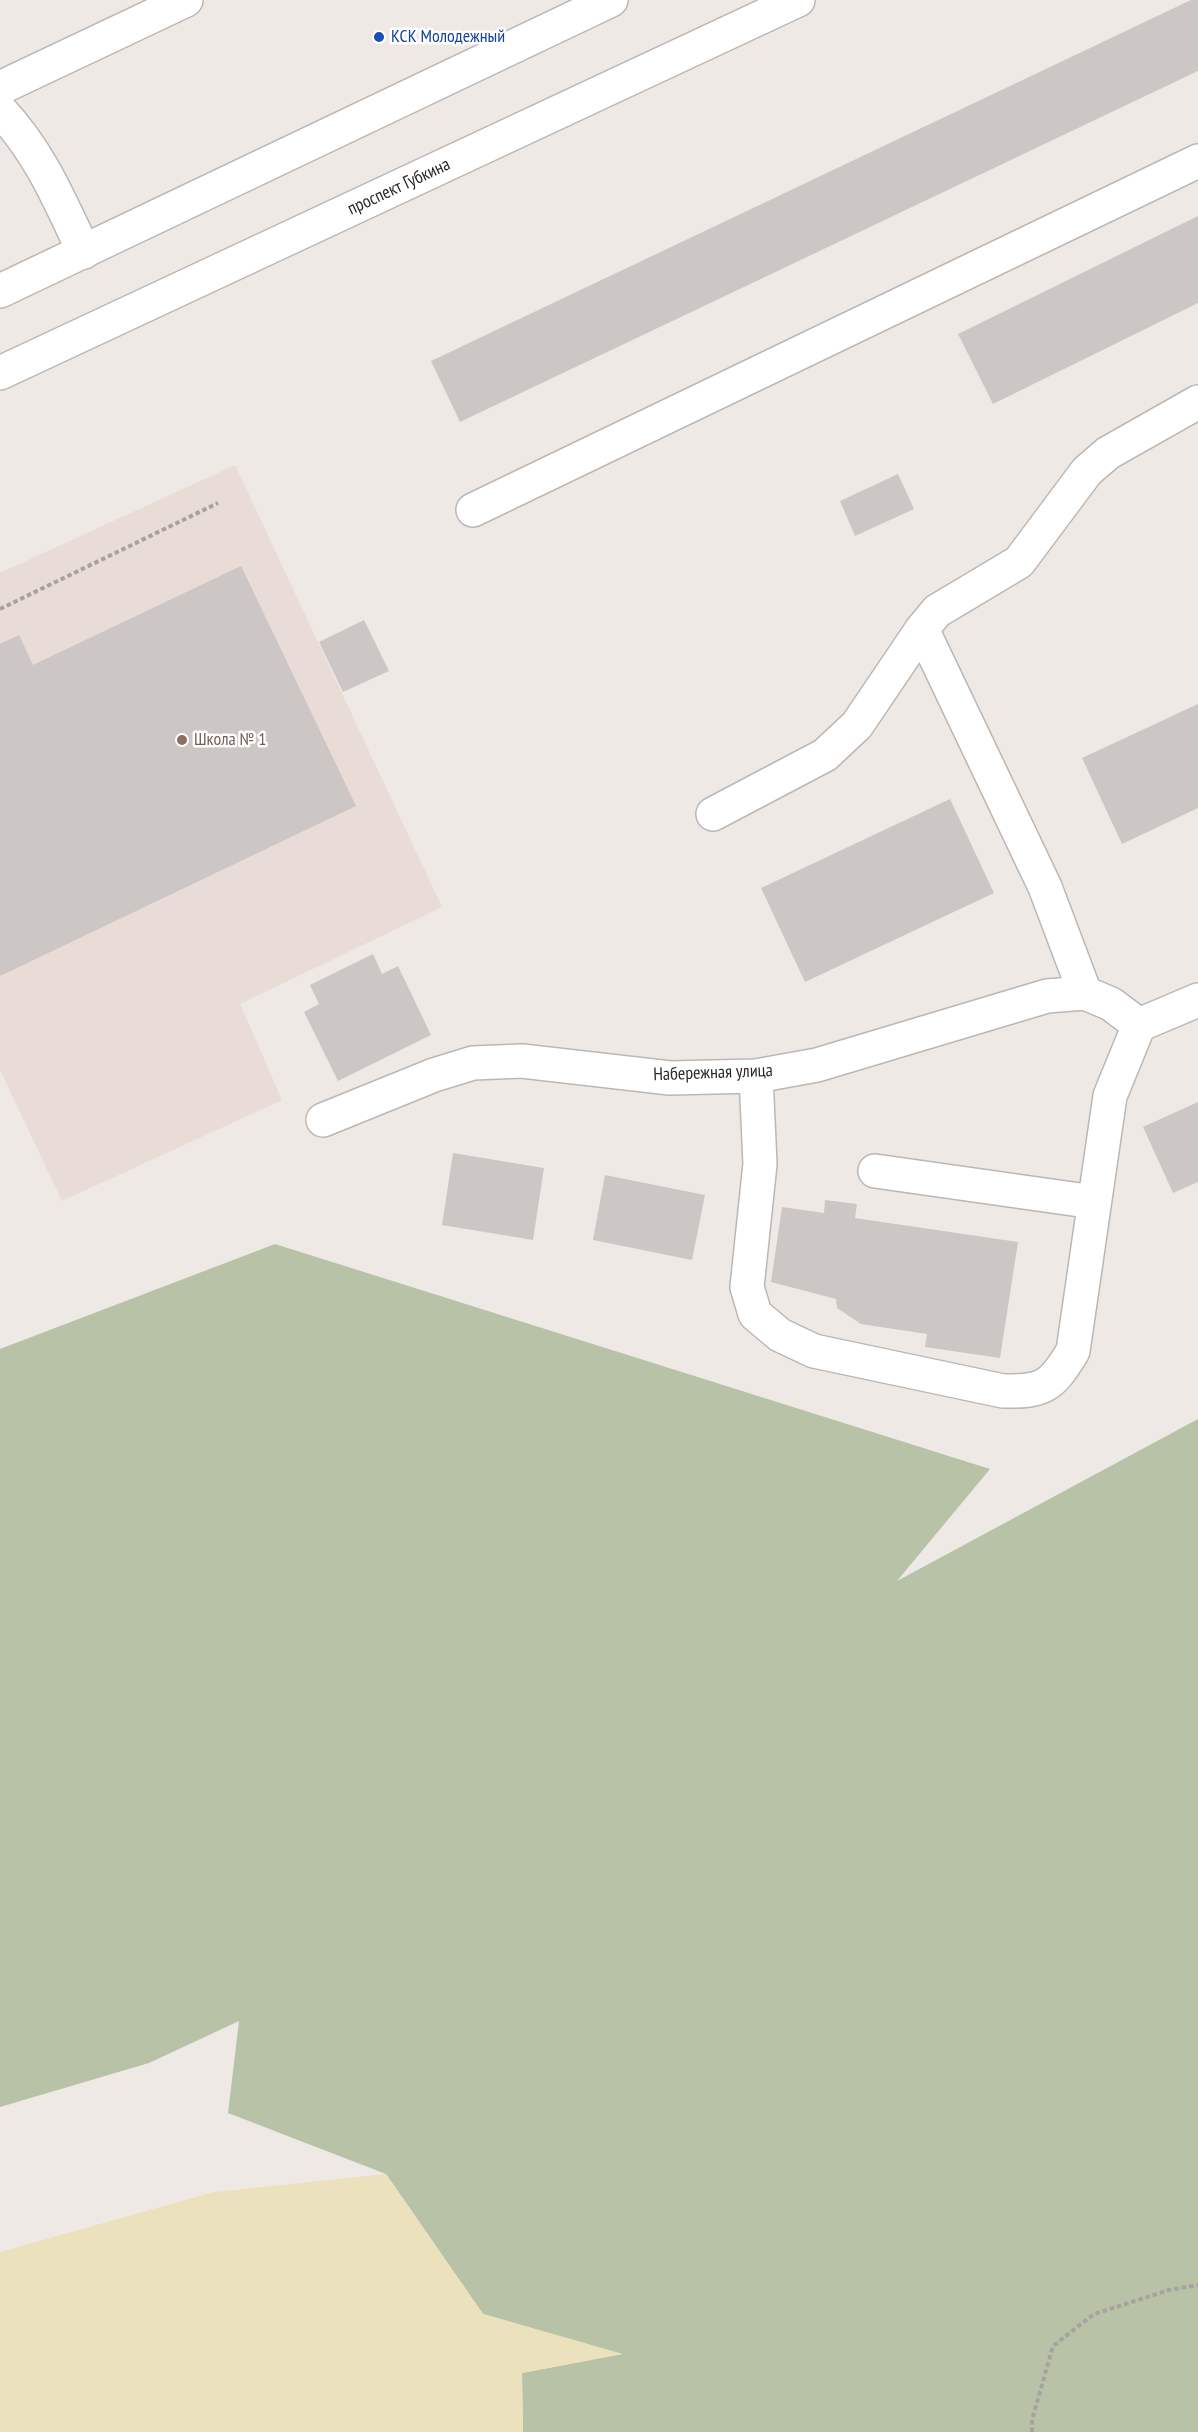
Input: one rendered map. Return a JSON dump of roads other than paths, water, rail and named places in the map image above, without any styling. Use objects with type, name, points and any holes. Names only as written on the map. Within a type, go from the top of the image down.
[{"type":"main road","points":[[0,88],[186,0]]},
{"type":"main road","points":[[0,291],[611,0]]},
{"type":"main road","name":"проспект Губкина","points":[[0,373],[798,0]]},
{"type":"main road","points":[[0,110],[24,136],[39,160],[84,252]]},
{"type":"main road","points":[[473,510],[1198,161]]},
{"type":"main road","points":[[713,814],[825,755],[857,725],[922,628],[937,611],[1019,562],[1087,471],[1108,453],[1198,402]]},
{"type":"main road","points":[[922,628],[1045,887],[1085,993]]},
{"type":"main road","name":"Набережная улица","points":[[322,1120],[434,1075],[473,1063],[522,1060],[670,1078],[756,1076],[817,1065],[1047,996],[1085,993],[1111,1004],[1139,1025]]},
{"type":"main road","points":[[756,1076],[760,1164],[747,1287],[755,1314],[780,1335],[814,1352],[1003,1391],[1032,1391],[1057,1378],[1073,1351],[1110,1096],[1139,1025],[1198,1000]]},
{"type":"main road","points":[[875,1172],[1094,1202]]},
{"type":"place","name":"КСК Молодежный","points":[[379,37]]},
{"type":"place","name":"Школа № 1","points":[[182,740]]}]
